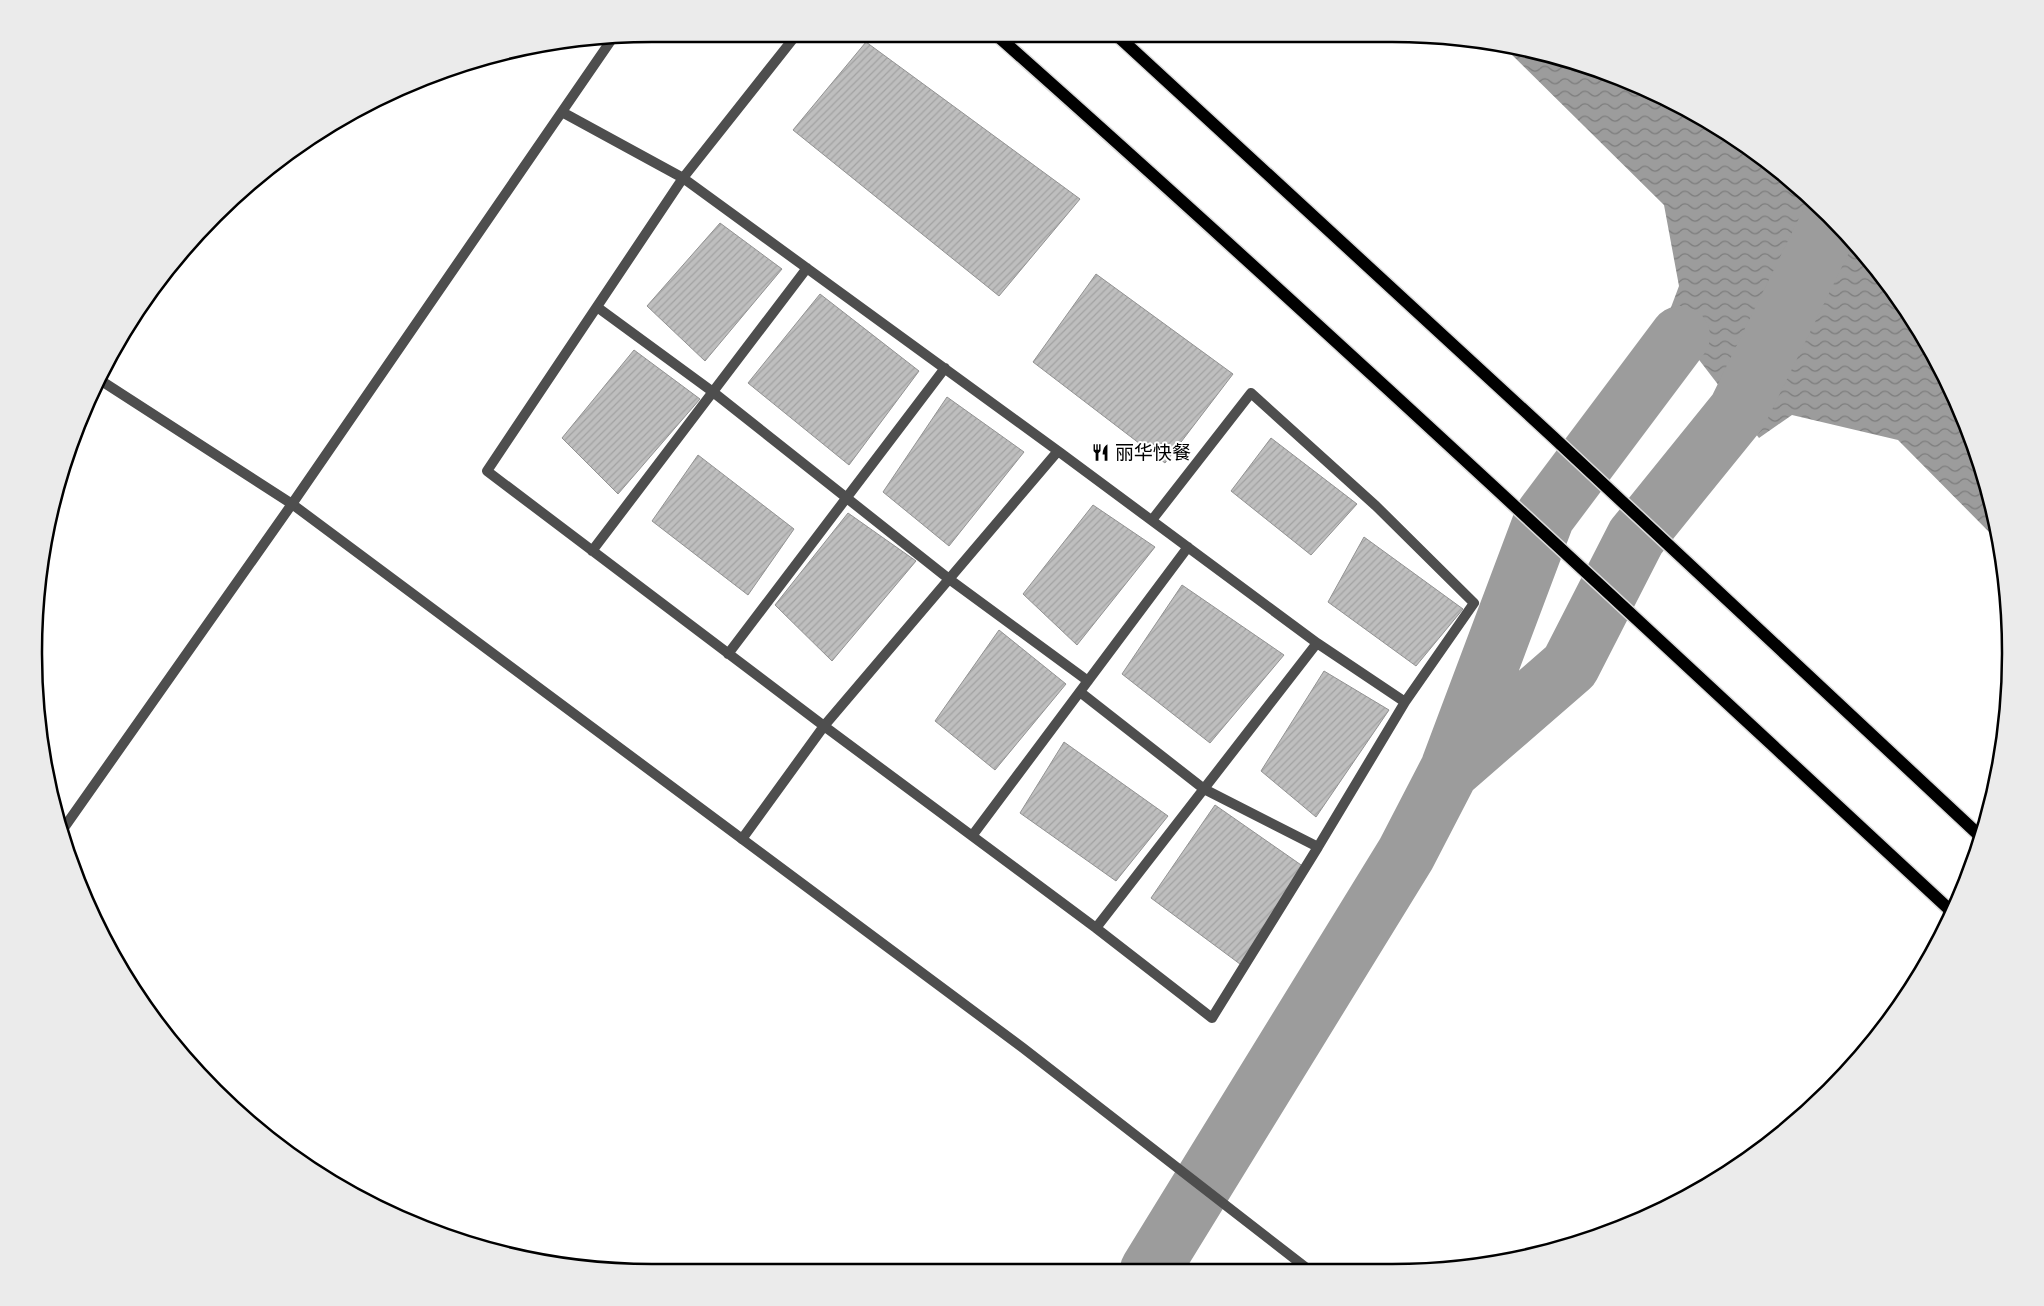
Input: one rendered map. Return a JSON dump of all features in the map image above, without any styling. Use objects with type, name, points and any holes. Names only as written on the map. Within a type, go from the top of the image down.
[{"type":"main road","points":[[1004,42],[1116,141],[1512,503],[1946,907]]},
{"type":"main road","points":[[1124,42],[1553,437],[1975,831]]},
{"type":"street","points":[[791,42],[683,178],[487,471],[728,654],[1096,928],[1212,1018],[1318,847],[1404,702],[1474,603],[1376,506],[1251,393],[1152,520]]},
{"type":"street","points":[[67,824],[292,504],[608,44]]},
{"type":"street","points":[[562,112],[683,178],[945,368],[1317,643],[1404,702]]},
{"type":"street","points":[[592,551],[807,268]]},
{"type":"street","points":[[597,307],[713,392],[950,579],[1088,681]]},
{"type":"street","points":[[728,654],[945,368]]},
{"type":"street","points":[[105,383],[292,504],[1104,1110],[1300,1264]]},
{"type":"street","points":[[742,839],[824,726],[1058,451]]},
{"type":"street","points":[[972,836],[1188,547]]},
{"type":"street","points":[[1096,928],[1317,643]]},
{"type":"street","points":[[1080,692],[1204,789],[1318,847]]},
{"type":"water","points":[[1511,54],[1549,63],[1587,75],[1661,105],[1730,145],[1794,194],[1823,221],[1850,250],[1899,314],[1939,383],[1969,457],[1981,495],[1990,533],[1898,440],[1792,415],[1759,438],[1667,318],[1679,286],[1664,205]]},
{"type":"building","points":[[866,42],[1080,199],[999,296],[793,130]]},
{"type":"building","points":[[720,223],[782,269],[705,361],[647,306]]},
{"type":"building","points":[[1096,274],[1233,374],[1165,463],[1033,362]]},
{"type":"building","points":[[820,294],[919,371],[849,465],[748,383]]},
{"type":"building","points":[[634,350],[700,399],[618,494],[562,438]]},
{"type":"building","points":[[947,397],[1024,452],[949,546],[883,492]]},
{"type":"building","points":[[1271,438],[1357,504],[1311,555],[1231,491]]},
{"type":"building","points":[[698,455],[794,529],[748,595],[652,521]]},
{"type":"building","points":[[1093,505],[1155,547],[1077,645],[1023,594]]},
{"type":"building","points":[[848,513],[916,561],[832,661],[775,605]]},
{"type":"building","points":[[1364,537],[1463,609],[1416,666],[1328,602]]},
{"type":"building","points":[[1182,585],[1284,655],[1210,743],[1122,674]]},
{"type":"building","points":[[999,630],[1066,684],[995,770],[935,721]]},
{"type":"building","points":[[1324,671],[1389,710],[1316,817],[1261,771]]},
{"type":"building","points":[[1064,742],[1168,816],[1116,881],[1020,813]]},
{"type":"building","points":[[1215,805],[1304,867],[1244,967],[1151,898]]},
{"type":"waterway","points":[[1154,1264],[1406,854],[1449,771],[1570,666],[1636,537],[1738,411],[1828,227]]},
{"type":"waterway","points":[[1451,766],[1545,516],[1680,336]]},
{"type":"place","name":"丽华快餐","points":[[1101,452]]}]
